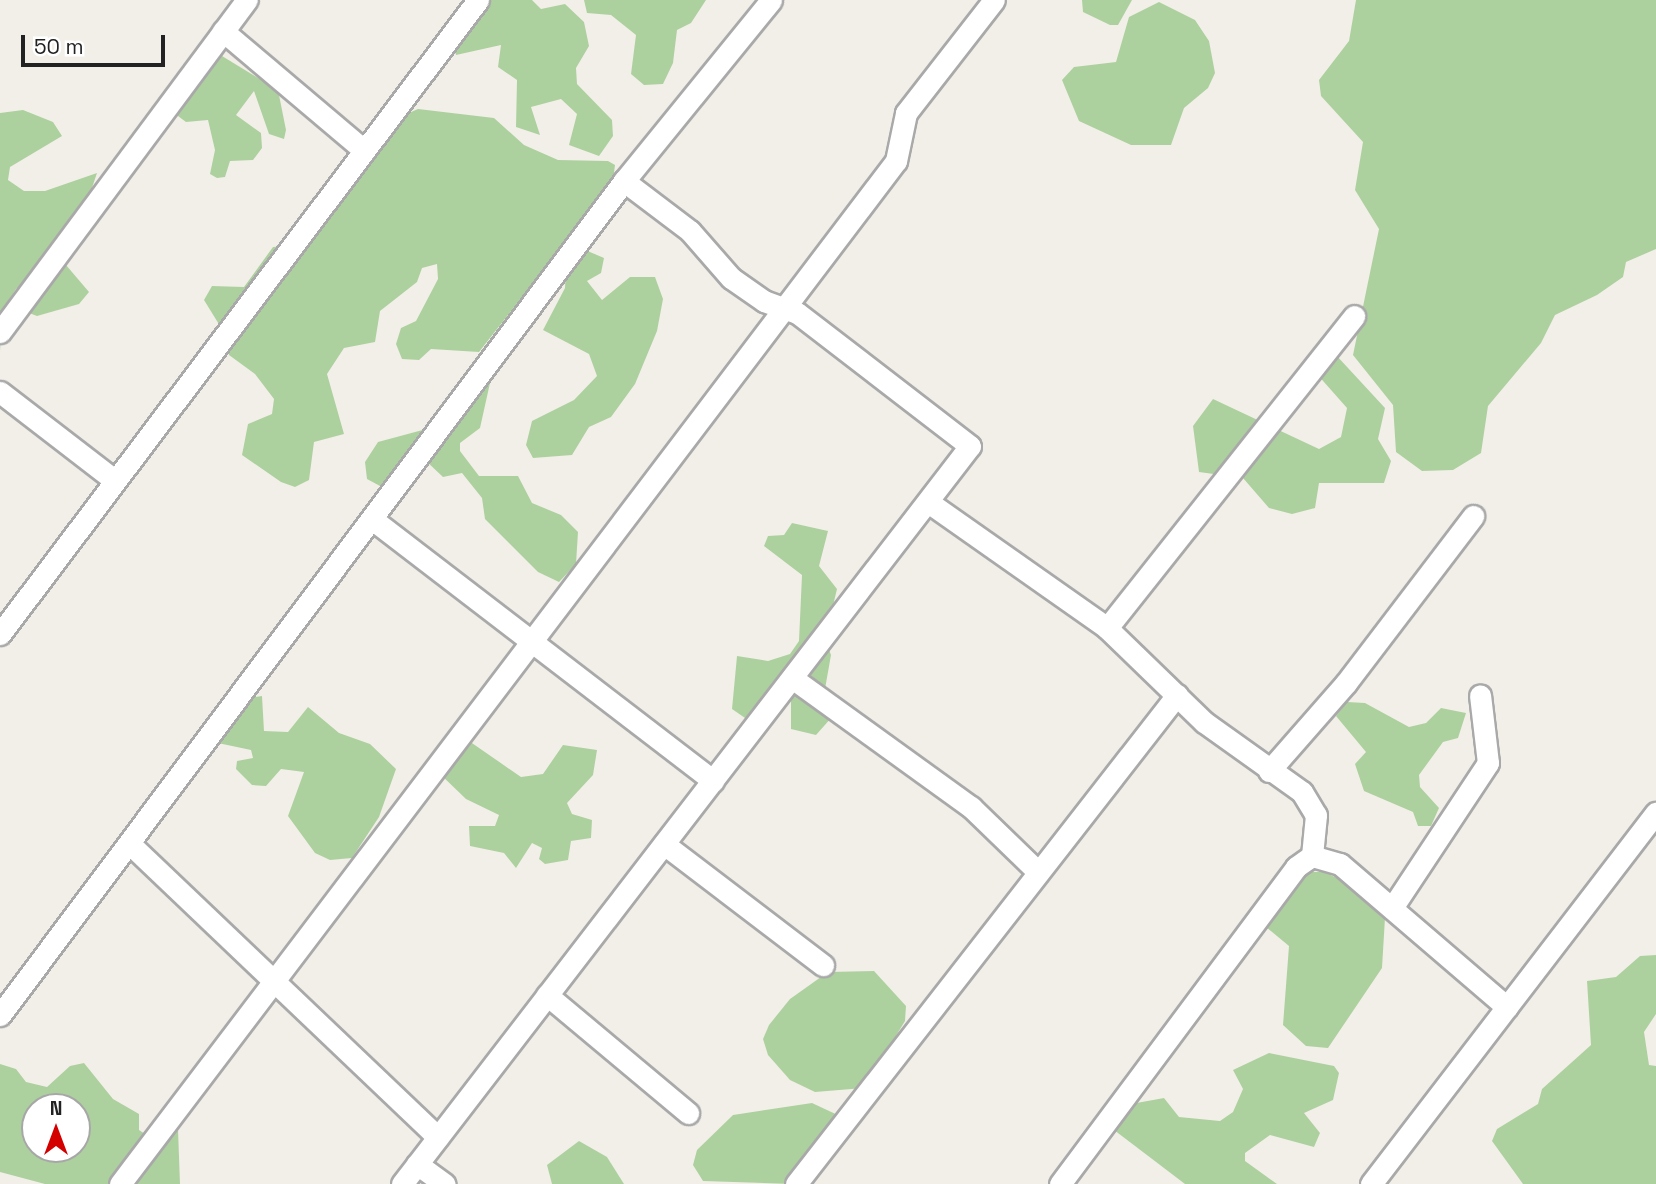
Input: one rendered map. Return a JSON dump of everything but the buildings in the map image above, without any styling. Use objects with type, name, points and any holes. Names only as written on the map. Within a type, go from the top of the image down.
[{"type":"street","points":[[0,332],[247,0]]},
{"type":"street","points":[[0,634],[113,479],[478,0]]},
{"type":"street","points":[[0,1015],[624,181],[771,0]]},
{"type":"street","points":[[120,1184],[273,975],[895,161],[906,113],[994,0]]},
{"type":"street","points":[[223,31],[364,150]]},
{"type":"street","points":[[402,1184],[970,446],[797,313],[781,308],[731,278],[690,231],[624,181]]},
{"type":"street","points":[[1107,628],[1354,316]]},
{"type":"street","points":[[0,392],[113,479]]},
{"type":"street","points":[[928,502],[1107,628],[1177,695],[1314,805],[1312,856]]},
{"type":"street","points":[[1269,771],[1346,683],[1473,516]]},
{"type":"street","points":[[372,519],[713,781]]},
{"type":"street","points":[[792,678],[971,807],[1038,872]]},
{"type":"street","points":[[796,1184],[1177,695]]},
{"type":"street","points":[[1392,908],[1486,768],[1480,695]]},
{"type":"street","points":[[1371,1184],[1656,813]]},
{"type":"street","points":[[130,844],[273,975],[280,990],[438,1137]]},
{"type":"street","points":[[664,845],[822,965]]},
{"type":"street","points":[[1312,856],[1340,864],[1507,1007]]},
{"type":"street","points":[[1061,1184],[1296,867],[1312,856]]},
{"type":"street","points":[[547,995],[688,1113]]},
{"type":"street","points":[[417,1164],[445,1184]]},
{"type":"green space","points":[[491,0],[532,0],[541,9],[565,4],[584,22],[589,46],[576,68],[577,84],[612,120],[613,136],[599,156],[569,145],[577,114],[561,99],[531,107],[540,135],[516,127],[517,80],[498,67],[501,45],[456,55],[454,47]]},
{"type":"green space","points":[[584,0],[706,0],[691,23],[677,30],[673,63],[663,84],[644,85],[631,74],[636,35],[611,15],[587,13]]},
{"type":"green space","points":[[1082,0],[1132,0],[1118,25],[1110,25],[1083,12]]},
{"type":"green space","points":[[1356,0],[1656,0],[1656,249],[1626,262],[1623,277],[1597,295],[1555,315],[1541,343],[1488,406],[1481,453],[1453,470],[1422,471],[1396,452],[1393,405],[1353,355],[1379,229],[1355,190],[1363,142],[1321,96],[1319,80],[1349,41]]},
{"type":"green space","points":[[1159,2],[1195,20],[1209,41],[1215,73],[1208,88],[1184,108],[1171,145],[1131,145],[1079,121],[1062,80],[1074,67],[1116,62],[1129,17]]},
{"type":"green space","points":[[222,56],[278,90],[286,130],[284,139],[269,134],[254,91],[236,115],[261,133],[262,148],[253,160],[230,161],[225,177],[217,178],[210,174],[215,150],[208,120],[186,122],[174,113]]},
{"type":"green space","points":[[418,109],[494,118],[524,145],[558,160],[608,161],[615,165],[613,181],[479,352],[431,349],[419,360],[402,359],[396,344],[401,328],[416,321],[438,279],[437,264],[422,268],[417,282],[380,311],[375,342],[344,348],[327,374],[344,434],[314,442],[309,480],[295,487],[281,482],[242,455],[248,424],[272,414],[274,399],[255,374],[229,355],[228,339],[204,300],[212,286],[244,287],[273,247],[287,246],[348,195],[365,157],[395,119]]},
{"type":"green space","points":[[23,110],[53,122],[62,136],[10,167],[8,180],[24,191],[45,191],[97,173],[66,265],[89,292],[79,304],[37,316],[29,313],[24,285],[16,289],[3,310],[0,351],[0,113]]},
{"type":"green space","points":[[583,249],[604,258],[601,273],[587,281],[602,300],[630,277],[655,277],[663,299],[657,331],[635,384],[611,417],[589,427],[572,455],[533,458],[526,445],[532,421],[574,400],[597,376],[589,354],[543,330],[565,288],[566,265]]},
{"type":"green space","points":[[1336,355],[1385,408],[1378,439],[1391,461],[1384,483],[1319,483],[1315,508],[1292,514],[1269,508],[1243,478],[1199,472],[1193,426],[1213,399],[1319,449],[1341,437],[1347,408],[1316,373]]},
{"type":"green space","points":[[482,380],[490,383],[480,428],[460,443],[460,451],[479,476],[518,476],[532,503],[561,515],[578,532],[576,564],[559,582],[538,572],[485,519],[482,498],[462,473],[443,477],[425,460],[380,486],[367,479],[365,462],[378,442],[430,428]]},
{"type":"green space","points":[[792,523],[828,531],[819,566],[837,589],[825,639],[831,655],[825,689],[832,717],[816,735],[791,729],[791,694],[767,691],[765,708],[748,720],[732,709],[737,656],[768,661],[790,654],[799,641],[802,575],[764,546],[768,536],[784,535]]},
{"type":"green space","points":[[262,696],[264,731],[288,732],[308,707],[339,733],[370,744],[396,769],[379,817],[352,858],[330,860],[315,853],[288,816],[304,772],[281,769],[266,786],[252,785],[236,769],[237,761],[253,758],[251,750],[213,742],[203,731],[221,703]]},
{"type":"green space","points":[[1347,702],[1365,703],[1409,727],[1426,723],[1441,708],[1466,713],[1458,738],[1443,742],[1419,775],[1420,787],[1439,808],[1431,826],[1418,826],[1413,812],[1364,791],[1355,764],[1366,752],[1336,716]]},
{"type":"green space","points":[[469,741],[521,777],[543,774],[563,745],[597,750],[593,775],[567,803],[572,814],[592,820],[591,838],[571,841],[568,860],[545,864],[539,859],[542,848],[532,843],[516,868],[504,853],[470,846],[469,826],[495,826],[499,815],[466,799],[439,773]]},
{"type":"green space","points":[[1309,872],[1325,872],[1356,888],[1385,918],[1382,968],[1328,1048],[1306,1046],[1283,1025],[1289,946],[1266,927]]},
{"type":"green space","points":[[1656,955],[1656,1014],[1644,1032],[1649,1065],[1656,1066],[1656,1184],[1523,1184],[1492,1141],[1497,1129],[1538,1104],[1542,1089],[1591,1045],[1587,981],[1616,977],[1640,956]]},
{"type":"green space","points":[[874,971],[906,1006],[905,1021],[864,1088],[815,1092],[790,1080],[768,1055],[763,1039],[769,1025],[790,999],[828,972]]},
{"type":"green space","points":[[1269,1053],[1334,1066],[1339,1073],[1333,1100],[1304,1113],[1320,1133],[1314,1147],[1270,1135],[1245,1153],[1245,1161],[1277,1184],[1185,1184],[1114,1130],[1131,1104],[1164,1098],[1179,1117],[1220,1121],[1233,1112],[1243,1089],[1233,1070]]},
{"type":"green space","points":[[84,1063],[113,1099],[139,1114],[139,1130],[145,1134],[171,1124],[178,1129],[180,1184],[45,1184],[0,1172],[0,1064],[16,1069],[26,1082],[47,1087],[70,1066]]},
{"type":"green space","points":[[812,1103],[842,1117],[846,1134],[830,1160],[793,1184],[703,1181],[693,1165],[697,1150],[733,1115]]},
{"type":"green space","points":[[579,1141],[607,1157],[624,1184],[552,1184],[547,1165]]}]
